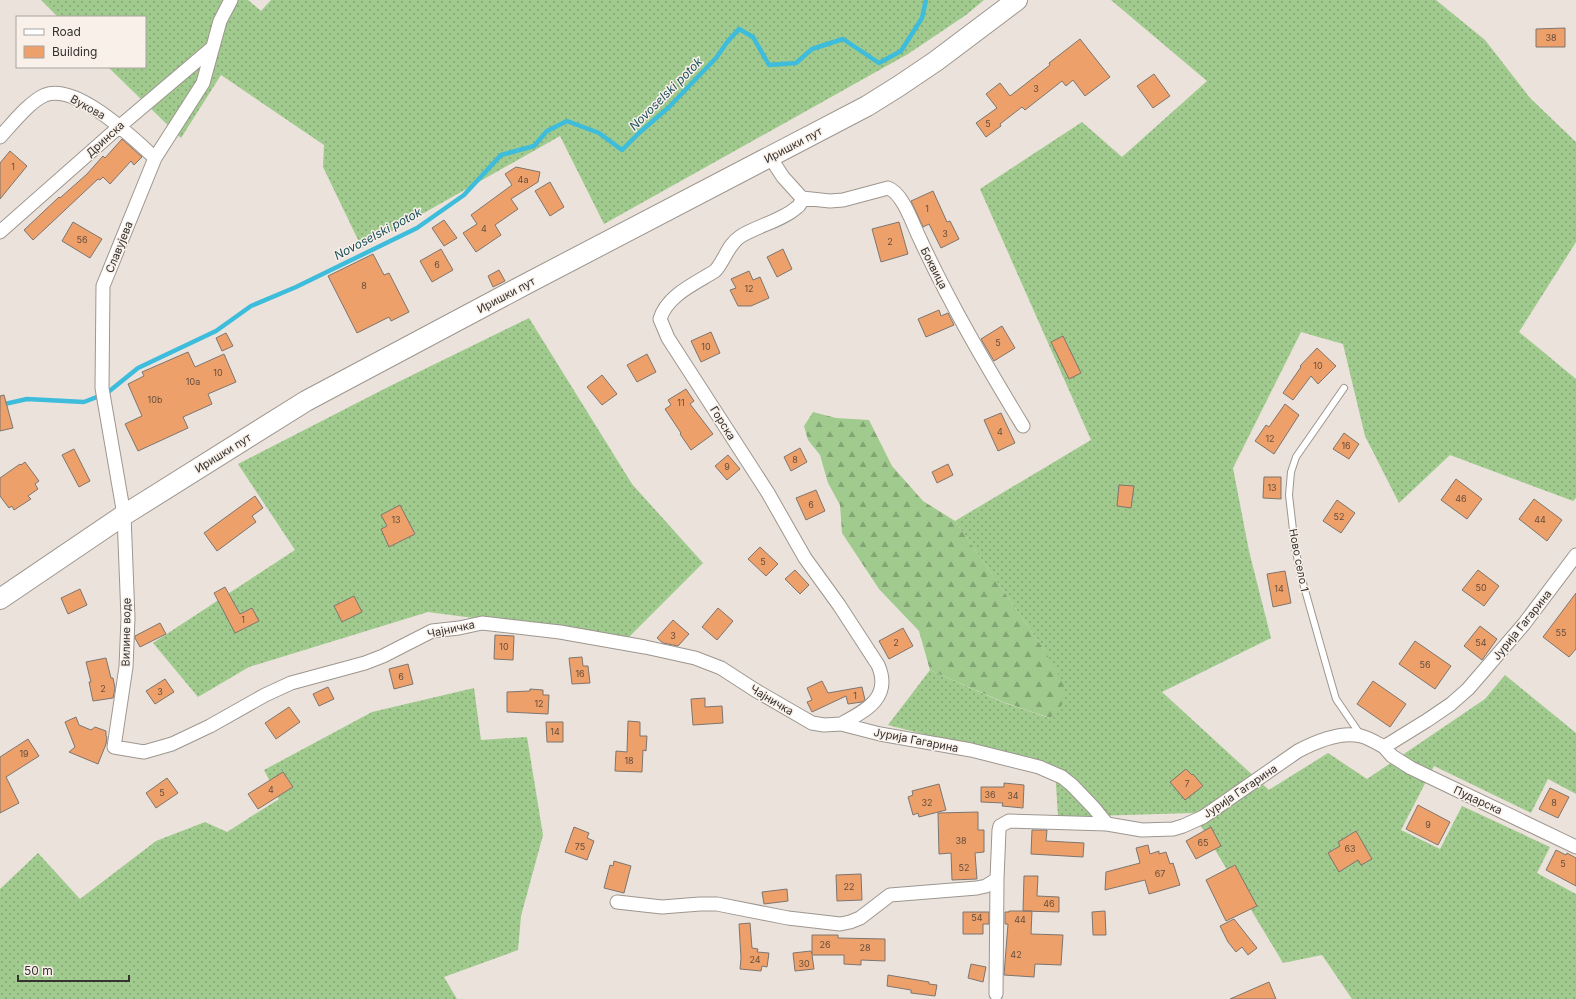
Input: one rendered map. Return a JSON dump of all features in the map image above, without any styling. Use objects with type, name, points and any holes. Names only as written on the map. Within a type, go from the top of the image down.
[{"type":"main road","name":"Иришки пут","points":[[0,599],[124,515],[306,402],[867,106],[936,61],[1017,0]]},
{"type":"street","name":"Славујева","points":[[124,515],[102,388],[103,286],[155,158],[203,83],[220,21],[231,0]]},
{"type":"street","name":"Дринска","points":[[0,232],[120,126],[212,48]]},
{"type":"street","name":"Вукова","points":[[0,137],[31,105],[45,96],[61,93],[80,100],[120,126],[155,158]]},
{"type":"street","points":[[770,157],[783,177],[802,198]]},
{"type":"street","name":"Боквица","points":[[802,198],[836,200],[858,197],[888,188],[894,191],[900,198],[974,345],[1023,426]]},
{"type":"street","name":"Горска","points":[[802,198],[797,208],[739,237],[731,246],[720,266],[715,271],[676,295],[666,306],[660,319],[668,338],[768,493],[805,558],[839,605],[878,665],[882,675],[882,684],[879,695],[871,705],[858,715],[841,724]]},
{"type":"street","name":"Вилине воде","points":[[114,747],[126,667],[128,618],[124,515]]},
{"type":"street","name":"Јурија Гагарина","points":[[841,724],[880,734],[971,750],[1039,767],[1062,777],[1072,785],[1107,824],[1142,830],[1173,829],[1202,817],[1298,751],[1313,743],[1331,737],[1351,735],[1361,736],[1384,747],[1426,721],[1468,689],[1524,624],[1576,555]]},
{"type":"street","name":"Чајничка","points":[[114,747],[144,752],[172,744],[210,726],[265,695],[291,683],[365,663],[383,656],[432,631],[459,628],[482,622],[560,632],[656,649],[695,658],[720,668],[812,723],[824,725],[841,724]]},
{"type":"street","name":"Пударска","points":[[1384,747],[1392,756],[1411,768],[1576,847]]},
{"type":"street","points":[[996,994],[997,879],[1000,826],[1010,821],[1107,824]]},
{"type":"street","points":[[617,902],[662,907],[717,904],[788,918],[840,924],[860,918],[890,896],[977,888],[986,886],[997,879]]},
{"type":"lane","name":"Ново село 1","points":[[1344,388],[1296,457],[1291,472],[1289,495],[1294,547],[1336,699],[1361,736]]},
{"type":"green space","points":[[41,0],[248,0],[261,11],[271,0],[984,0],[966,15],[908,54],[604,224],[560,136],[362,248],[323,167],[324,145],[221,75],[181,138],[109,68],[146,68],[146,16],[57,16]]},
{"type":"green space","points":[[1111,0],[1436,0],[1485,40],[1530,98],[1576,142],[1576,242],[1519,332],[1576,379],[1576,498],[1573,501],[1450,455],[1399,503],[1365,436],[1343,344],[1301,332],[1233,468],[1249,551],[1271,638],[1162,692],[1269,790],[1328,753],[1367,779],[1485,699],[1505,675],[1576,733],[1576,794],[1548,779],[1531,813],[1434,766],[1401,830],[1440,849],[1462,806],[1550,847],[1537,873],[1576,894],[1576,999],[1352,999],[1322,955],[1283,963],[1193,813],[1058,817],[1055,768],[888,725],[930,670],[1002,702],[1049,718],[1045,651],[955,521],[1091,440],[980,189],[1082,122],[1122,157],[1207,81]]},
{"type":"green space","points":[[529,318],[632,484],[703,563],[628,638],[428,612],[249,667],[198,697],[153,643],[295,550],[238,464],[390,386]]},
{"type":"green space","points":[[813,412],[836,418],[869,420],[892,466],[923,501],[955,521],[1045,651],[1064,684],[1062,705],[1050,718],[1003,702],[930,670],[919,631],[879,589],[842,533],[840,505],[828,483],[820,455],[808,440],[804,426]]},
{"type":"green space","points":[[474,688],[481,740],[527,737],[543,835],[521,916],[518,950],[444,977],[457,999],[0,999],[0,889],[38,853],[80,899],[156,841],[205,822],[227,832],[279,799],[264,770],[372,712]]},
{"type":"building","points":[[1565,28],[1565,47],[1536,47],[1536,29]]},
{"type":"building","points":[[1080,39],[1110,77],[1085,96],[1073,80],[1066,86],[1062,81],[1025,110],[1022,107],[986,137],[976,123],[997,108],[986,94],[1000,83],[1010,96],[1050,65],[1049,63]]},
{"type":"building","points":[[1154,74],[1170,96],[1153,108],[1137,86]]},
{"type":"building","points":[[122,139],[142,157],[134,165],[131,161],[110,184],[103,177],[100,180],[98,179],[33,240],[24,230],[59,197],[60,198],[87,174],[103,156],[105,158]]},
{"type":"building","points":[[10,151],[27,166],[0,199],[0,163]]},
{"type":"building","points":[[516,167],[540,172],[538,182],[511,199],[518,209],[495,225],[501,235],[476,252],[463,233],[477,224],[471,215],[512,185],[505,174]]},
{"type":"building","points":[[550,182],[564,207],[550,216],[535,191]]},
{"type":"building","points":[[933,191],[947,222],[950,221],[959,239],[941,248],[929,224],[923,227],[911,201]]},
{"type":"building","points":[[444,220],[457,238],[444,246],[432,228]]},
{"type":"building","points":[[73,222],[102,239],[90,258],[62,241]]},
{"type":"building","points":[[899,222],[908,254],[881,262],[872,229]]},
{"type":"building","points":[[441,249],[453,270],[432,282],[420,261]]},
{"type":"building","points":[[783,249],[792,269],[777,277],[767,257]]},
{"type":"building","points":[[373,254],[384,275],[389,273],[409,312],[391,321],[389,317],[357,333],[328,276]]},
{"type":"building","points":[[499,270],[505,281],[493,287],[488,276]]},
{"type":"building","points":[[749,271],[753,280],[760,277],[769,298],[751,306],[738,306],[730,290],[736,288],[731,279]]},
{"type":"building","points":[[939,310],[941,316],[948,313],[954,325],[926,337],[918,319]]},
{"type":"building","points":[[1002,326],[1015,348],[994,361],[981,339]]},
{"type":"building","points":[[711,332],[720,353],[701,362],[691,341]]},
{"type":"building","points":[[226,333],[233,346],[222,351],[216,338]]},
{"type":"building","points":[[1063,336],[1081,373],[1069,379],[1051,342]]},
{"type":"building","points":[[1317,348],[1336,366],[1318,384],[1311,376],[1293,400],[1283,393],[1301,367],[1300,366]]},
{"type":"building","points":[[188,352],[195,367],[224,354],[236,382],[208,394],[212,404],[183,417],[188,428],[138,451],[125,424],[142,416],[128,384],[144,376],[142,372]]},
{"type":"building","points":[[647,354],[656,372],[637,382],[627,365]]},
{"type":"building","points":[[602,375],[617,394],[602,405],[587,387]]},
{"type":"building","points":[[686,389],[694,401],[690,404],[713,434],[691,450],[665,409],[671,405],[668,400]]},
{"type":"building","points":[[4,395],[13,428],[0,431],[0,396]]},
{"type":"building","points":[[1285,404],[1299,415],[1274,454],[1255,441],[1266,425],[1269,427]]},
{"type":"building","points":[[1001,413],[1015,443],[998,451],[984,420]]},
{"type":"building","points":[[1344,433],[1359,444],[1349,459],[1333,449]]},
{"type":"building","points":[[800,448],[807,462],[791,471],[784,457]]},
{"type":"building","points":[[74,449],[90,481],[79,487],[62,455]]},
{"type":"building","points":[[728,455],[740,469],[727,480],[715,466]]},
{"type":"building","points":[[25,462],[39,481],[35,484],[38,489],[28,496],[31,499],[14,510],[12,506],[9,508],[0,496],[0,478]]},
{"type":"building","points":[[948,464],[953,475],[937,483],[932,472]]},
{"type":"building","points":[[1264,477],[1281,477],[1281,499],[1263,498]]},
{"type":"building","points":[[1456,479],[1482,499],[1467,519],[1441,500]]},
{"type":"building","points":[[1119,485],[1134,486],[1131,508],[1117,506]]},
{"type":"building","points":[[816,490],[825,511],[806,520],[796,498]]},
{"type":"building","points":[[255,496],[263,508],[252,516],[256,522],[217,551],[204,533]]},
{"type":"building","points":[[1534,499],[1562,520],[1547,541],[1519,519]]},
{"type":"building","points":[[1337,500],[1355,513],[1341,533],[1323,521]]},
{"type":"building","points":[[400,505],[415,534],[389,547],[381,529],[387,526],[381,515]]},
{"type":"building","points":[[760,547],[778,564],[766,576],[748,559]]},
{"type":"building","points":[[795,570],[809,585],[800,594],[785,579]]},
{"type":"building","points":[[1478,570],[1499,586],[1484,606],[1462,590]]},
{"type":"building","points":[[1285,571],[1291,603],[1273,607],[1267,574]]},
{"type":"building","points":[[225,587],[240,614],[252,608],[259,621],[235,633],[214,593]]},
{"type":"building","points":[[80,589],[87,605],[68,614],[61,598]]},
{"type":"building","points":[[1576,593],[1576,649],[1569,657],[1543,637]]},
{"type":"building","points":[[354,596],[362,612],[342,622],[334,606]]},
{"type":"building","points":[[718,608],[733,621],[717,640],[702,627]]},
{"type":"building","points":[[673,620],[689,634],[678,646],[663,643],[657,638]]},
{"type":"building","points":[[160,623],[166,634],[140,647],[135,636]]},
{"type":"building","points":[[1480,626],[1497,639],[1482,660],[1464,646]]},
{"type":"building","points":[[903,628],[913,646],[889,659],[879,641]]},
{"type":"building","points":[[495,635],[514,636],[513,660],[494,659]]},
{"type":"building","points":[[1415,641],[1451,666],[1435,689],[1399,664]]},
{"type":"building","points":[[582,657],[583,666],[588,666],[590,683],[572,684],[569,658]]},
{"type":"building","points":[[106,658],[115,688],[113,698],[93,701],[89,682],[91,682],[86,662]]},
{"type":"building","points":[[408,664],[413,684],[394,689],[389,669]]},
{"type":"building","points":[[165,679],[174,692],[155,704],[146,691]]},
{"type":"building","points":[[822,681],[828,693],[862,687],[865,700],[862,702],[848,704],[846,696],[812,712],[807,702],[812,700],[807,688]]},
{"type":"building","points":[[1373,681],[1406,704],[1390,727],[1357,704]]},
{"type":"building","points":[[328,687],[334,699],[319,706],[313,694]]},
{"type":"building","points":[[530,689],[543,690],[543,695],[549,695],[548,714],[507,712],[507,692],[530,691]]},
{"type":"building","points":[[705,698],[705,707],[722,706],[723,723],[693,725],[691,699]]},
{"type":"building","points":[[289,707],[300,722],[276,739],[265,723]]},
{"type":"building","points":[[76,717],[79,725],[91,730],[95,727],[106,731],[106,744],[98,764],[69,752],[75,747],[65,722]]},
{"type":"building","points":[[628,721],[640,722],[640,736],[647,736],[646,751],[643,750],[642,772],[615,771],[616,751],[627,752]]},
{"type":"building","points":[[546,722],[563,722],[563,742],[547,742]]},
{"type":"building","points":[[28,739],[39,756],[6,777],[19,803],[0,813],[0,757]]},
{"type":"building","points":[[1186,769],[1192,775],[1193,774],[1203,786],[1185,800],[1170,782]]},
{"type":"building","points":[[283,772],[293,787],[258,809],[248,794]]},
{"type":"building","points":[[167,778],[178,793],[156,808],[146,793]]},
{"type":"building","points":[[1004,783],[1024,785],[1023,808],[1002,806],[1003,803],[981,802],[981,787],[1004,787]]},
{"type":"building","points":[[939,784],[946,810],[919,817],[918,813],[913,815],[908,797],[913,795],[912,791]]},
{"type":"building","points":[[1550,788],[1569,797],[1558,818],[1539,809]]},
{"type":"building","points":[[1418,805],[1450,822],[1438,845],[1406,829]]},
{"type":"building","points":[[978,812],[978,830],[984,830],[984,852],[975,853],[977,879],[952,880],[951,853],[939,854],[938,813]]},
{"type":"building","points":[[574,827],[589,833],[587,838],[594,841],[587,860],[565,852]]},
{"type":"building","points":[[1211,827],[1221,846],[1196,859],[1186,841]]},
{"type":"building","points":[[1032,830],[1047,830],[1046,841],[1084,843],[1083,857],[1031,854]]},
{"type":"building","points":[[1356,831],[1372,859],[1361,865],[1358,860],[1339,872],[1328,853],[1340,846],[1338,842]]},
{"type":"building","points":[[1148,845],[1150,854],[1159,851],[1159,854],[1166,852],[1170,864],[1173,863],[1180,885],[1149,894],[1145,880],[1105,890],[1106,872],[1140,863],[1136,848]]},
{"type":"building","points":[[1556,850],[1566,855],[1567,853],[1576,858],[1576,886],[1546,870]]},
{"type":"building","points":[[614,861],[631,866],[624,893],[604,888],[610,865],[613,866]]},
{"type":"building","points":[[1235,865],[1257,906],[1226,921],[1206,880]]},
{"type":"building","points":[[861,874],[862,900],[837,901],[836,875]]},
{"type":"building","points":[[1024,876],[1038,876],[1037,896],[1059,897],[1059,912],[1023,911]]},
{"type":"building","points":[[787,889],[788,901],[764,904],[762,892]]},
{"type":"building","points":[[1032,911],[1031,934],[1063,935],[1061,965],[1035,964],[1034,977],[1004,975],[1008,924],[1005,924],[1005,912]]},
{"type":"building","points":[[1105,911],[1106,935],[1093,935],[1092,912]]},
{"type":"building","points":[[963,912],[989,912],[989,924],[983,924],[983,934],[963,934]]},
{"type":"building","points":[[1234,919],[1257,948],[1248,955],[1242,947],[1236,952],[1228,942],[1220,926]]},
{"type":"building","points":[[750,923],[752,948],[758,949],[757,952],[769,953],[767,967],[762,966],[761,971],[740,969],[741,958],[739,924]]},
{"type":"building","points":[[812,935],[838,935],[838,938],[885,939],[885,961],[861,960],[861,965],[844,964],[844,955],[812,955],[814,969],[795,971],[793,953],[811,951],[812,954]]},
{"type":"building","points":[[971,964],[986,967],[983,982],[968,978]]},
{"type":"building","points":[[888,975],[929,982],[929,984],[937,985],[935,996],[911,993],[911,990],[887,986]]},
{"type":"building","points":[[1269,982],[1276,999],[1230,999]]},
{"type":"waterway","name":"Novoselski potok","points":[[0,405],[27,399],[84,402],[107,393],[138,368],[216,331],[251,306],[296,287],[417,228],[464,195],[501,155],[534,146],[547,131],[567,121],[599,133],[622,150],[669,107],[716,58],[739,29],[753,37],[769,65],[796,63],[812,49],[843,39],[879,63],[901,51],[922,18],[926,0]]}]
